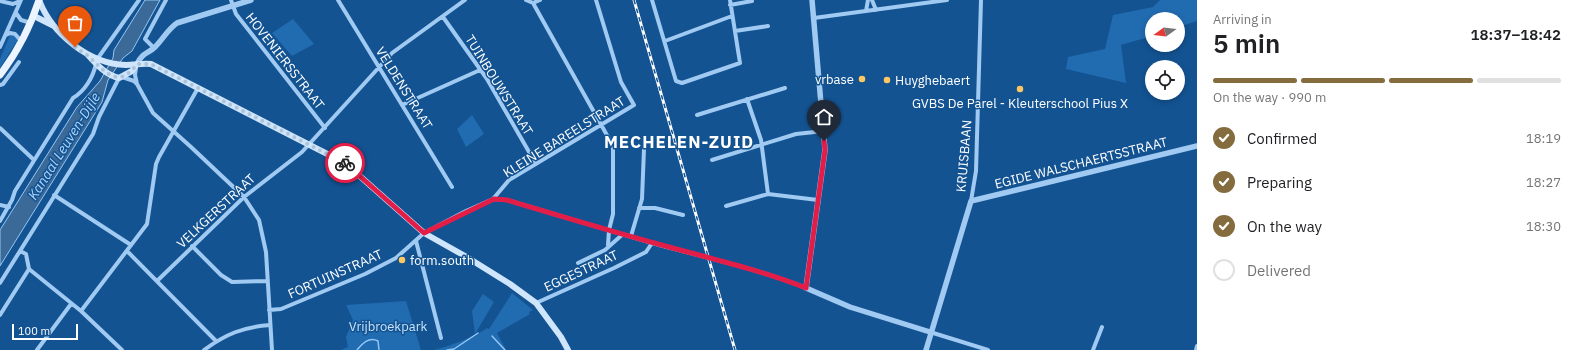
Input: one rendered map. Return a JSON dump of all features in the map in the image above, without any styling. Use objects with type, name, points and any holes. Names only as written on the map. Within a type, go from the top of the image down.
[{"type":"main road","points":[[0,75],[22,43],[39,0]]},
{"type":"main road","points":[[39,0],[54,26],[75,47],[97,61],[102,70],[118,78],[132,71],[137,64]]},
{"type":"main road","points":[[32,20],[54,26]]},
{"type":"main road","points":[[97,61],[107,61],[121,64],[151,64],[345,163],[424,233],[465,256],[536,304],[562,337],[568,350]]},
{"type":"street","points":[[0,1],[13,4],[20,0]]},
{"type":"street","points":[[0,47],[16,13],[20,0]]},
{"type":"street","points":[[0,220],[9,207],[15,191],[34,160],[74,98],[80,94],[93,75],[97,61],[139,0]]},
{"type":"street","points":[[151,64],[148,61],[151,49],[145,39],[166,0]]},
{"type":"street","points":[[251,0],[232,3],[177,23],[171,27],[151,49],[143,54],[134,72],[137,84],[153,113],[244,197],[259,220],[266,252],[272,350]]},
{"type":"street","name":"VELDENSTRAAT","points":[[338,0],[452,187]]},
{"type":"street","name":"VELKGERSTRAAT","points":[[157,281],[244,197],[277,173],[310,144],[378,66],[392,53],[465,0]]},
{"type":"street","points":[[526,0],[533,3],[613,146],[613,214],[609,230],[608,245]]},
{"type":"street","points":[[533,3],[540,0]]},
{"type":"street","name":"KLEINE BAREELSTRAAT","points":[[494,199],[509,180],[634,105],[621,82],[596,0]]},
{"type":"street","points":[[652,0],[678,83],[740,63],[736,30],[730,2],[752,1]]},
{"type":"street","points":[[806,288],[825,150],[812,0]]},
{"type":"street","points":[[866,11],[868,0]]},
{"type":"street","points":[[872,0],[876,10]]},
{"type":"street","points":[[814,18],[947,0]]},
{"type":"street","name":"KRUISBAAN","points":[[926,350],[930,332],[971,201],[976,170],[981,0]]},
{"type":"street","name":"HOVENIERSSTRAAT","points":[[232,3],[236,14],[325,128]]},
{"type":"street","points":[[16,13],[21,20],[32,20]]},
{"type":"street","points":[[665,41],[732,16]]},
{"type":"street","name":"TUINBOUWSTRAAT","points":[[443,17],[480,70],[536,164]]},
{"type":"street","points":[[736,30],[768,26]]},
{"type":"street","points":[[6,35],[10,33],[15,34],[20,37],[22,43]]},
{"type":"street","points":[[0,86],[19,62]]},
{"type":"street","points":[[402,105],[480,70]]},
{"type":"street","points":[[0,282],[93,134],[99,117],[118,78],[134,81],[137,84]]},
{"type":"street","points":[[81,311],[147,224],[156,164],[198,88]]},
{"type":"street","points":[[697,115],[785,88]]},
{"type":"street","points":[[747,99],[762,145],[768,194]]},
{"type":"street","points":[[0,128],[34,160]]},
{"type":"street","points":[[712,160],[796,134],[824,131]]},
{"type":"street","name":"EGIDE WALSCHAERTSSTRAAT","points":[[971,201],[1197,146]]},
{"type":"street","points":[[631,236],[642,199],[644,149]]},
{"type":"street","points":[[726,206],[768,194],[818,200]]},
{"type":"street","points":[[54,195],[131,245]]},
{"type":"street","points":[[494,199],[507,200],[783,279],[850,307],[988,350]]},
{"type":"street","name":"FORTUINSTRAAT","points":[[269,310],[281,309],[365,274],[396,258],[424,233],[494,199]]},
{"type":"street","points":[[0,205],[9,207]]},
{"type":"street","points":[[639,208],[655,208],[683,215]]},
{"type":"street","points":[[578,263],[604,250],[608,245],[623,234]]},
{"type":"street","points":[[416,241],[441,338]]},
{"type":"street","name":"EGGESTRAAT","points":[[536,304],[646,252],[652,242]]},
{"type":"street","points":[[192,246],[221,275],[232,282],[267,281]]},
{"type":"street","points":[[20,251],[26,254],[29,269],[81,311],[122,350]]},
{"type":"street","points":[[127,251],[216,341]]},
{"type":"street","points":[[0,315],[29,269]]},
{"type":"street","points":[[38,350],[71,304]]},
{"type":"street","points":[[204,350],[216,341],[246,327],[270,325]]},
{"type":"street","points":[[1093,350],[1102,327]]},
{"type":"street","points":[[1196,350],[1197,346]]},
{"type":"green space","points":[[1160,0],[1197,0],[1197,21],[1185,25],[1185,12],[1145,12],[1145,38],[1121,45],[1126,83],[1066,69],[1068,57],[1105,49],[1113,15],[1153,7]]},
{"type":"green space","points":[[293,19],[314,44],[292,56],[272,33]]},
{"type":"green space","points":[[10,35],[15,36],[18,39],[0,68],[0,59]]},
{"type":"green space","points":[[472,115],[484,134],[466,147],[457,129]]},
{"type":"green space","points":[[512,293],[533,310],[529,312],[530,314],[497,333],[506,350],[434,350],[462,341],[487,328],[489,329]]},
{"type":"green space","points":[[483,294],[494,302],[475,334],[472,311]]},
{"type":"green space","name":"Vrijbroekpark","points":[[406,301],[421,350],[341,350],[348,347],[346,337],[353,320],[346,305]]},
{"type":"water","name":"Kanaal Leuven-Dijle","points":[[145,0],[160,0],[132,51],[123,58],[108,80],[102,102],[0,266],[0,230],[77,107],[100,81],[113,58],[114,50]]},
{"type":"waterway","points":[[447,350],[454,349],[478,333]]},
{"type":"waterway","points":[[492,336],[505,350]]},
{"type":"waterway","points":[[357,350],[363,343],[372,339],[378,341],[379,350]]},
{"type":"railway","points":[[634,0],[735,350]]},
{"type":"way so far","points":[[75,47],[88,55],[100,68],[114,77],[119,78],[132,71],[137,64],[151,64],[345,163]]},
{"type":"place","name":"vrbase","points":[[862,79]]},
{"type":"place","name":"Huyghebaert","points":[[887,80]]},
{"type":"place","name":"GVBS De Parel - Kleuterschool Pius X","points":[[1020,89]]},
{"type":"place","name":"form.south","points":[[402,260]]},
{"type":"district","name":"MECHELEN-ZUID","points":[[679,142]]},
{"type":"route","points":[[345,163],[424,233],[466,211],[494,199],[507,200],[722,261],[783,279],[806,288],[825,150],[824,141]]}]
